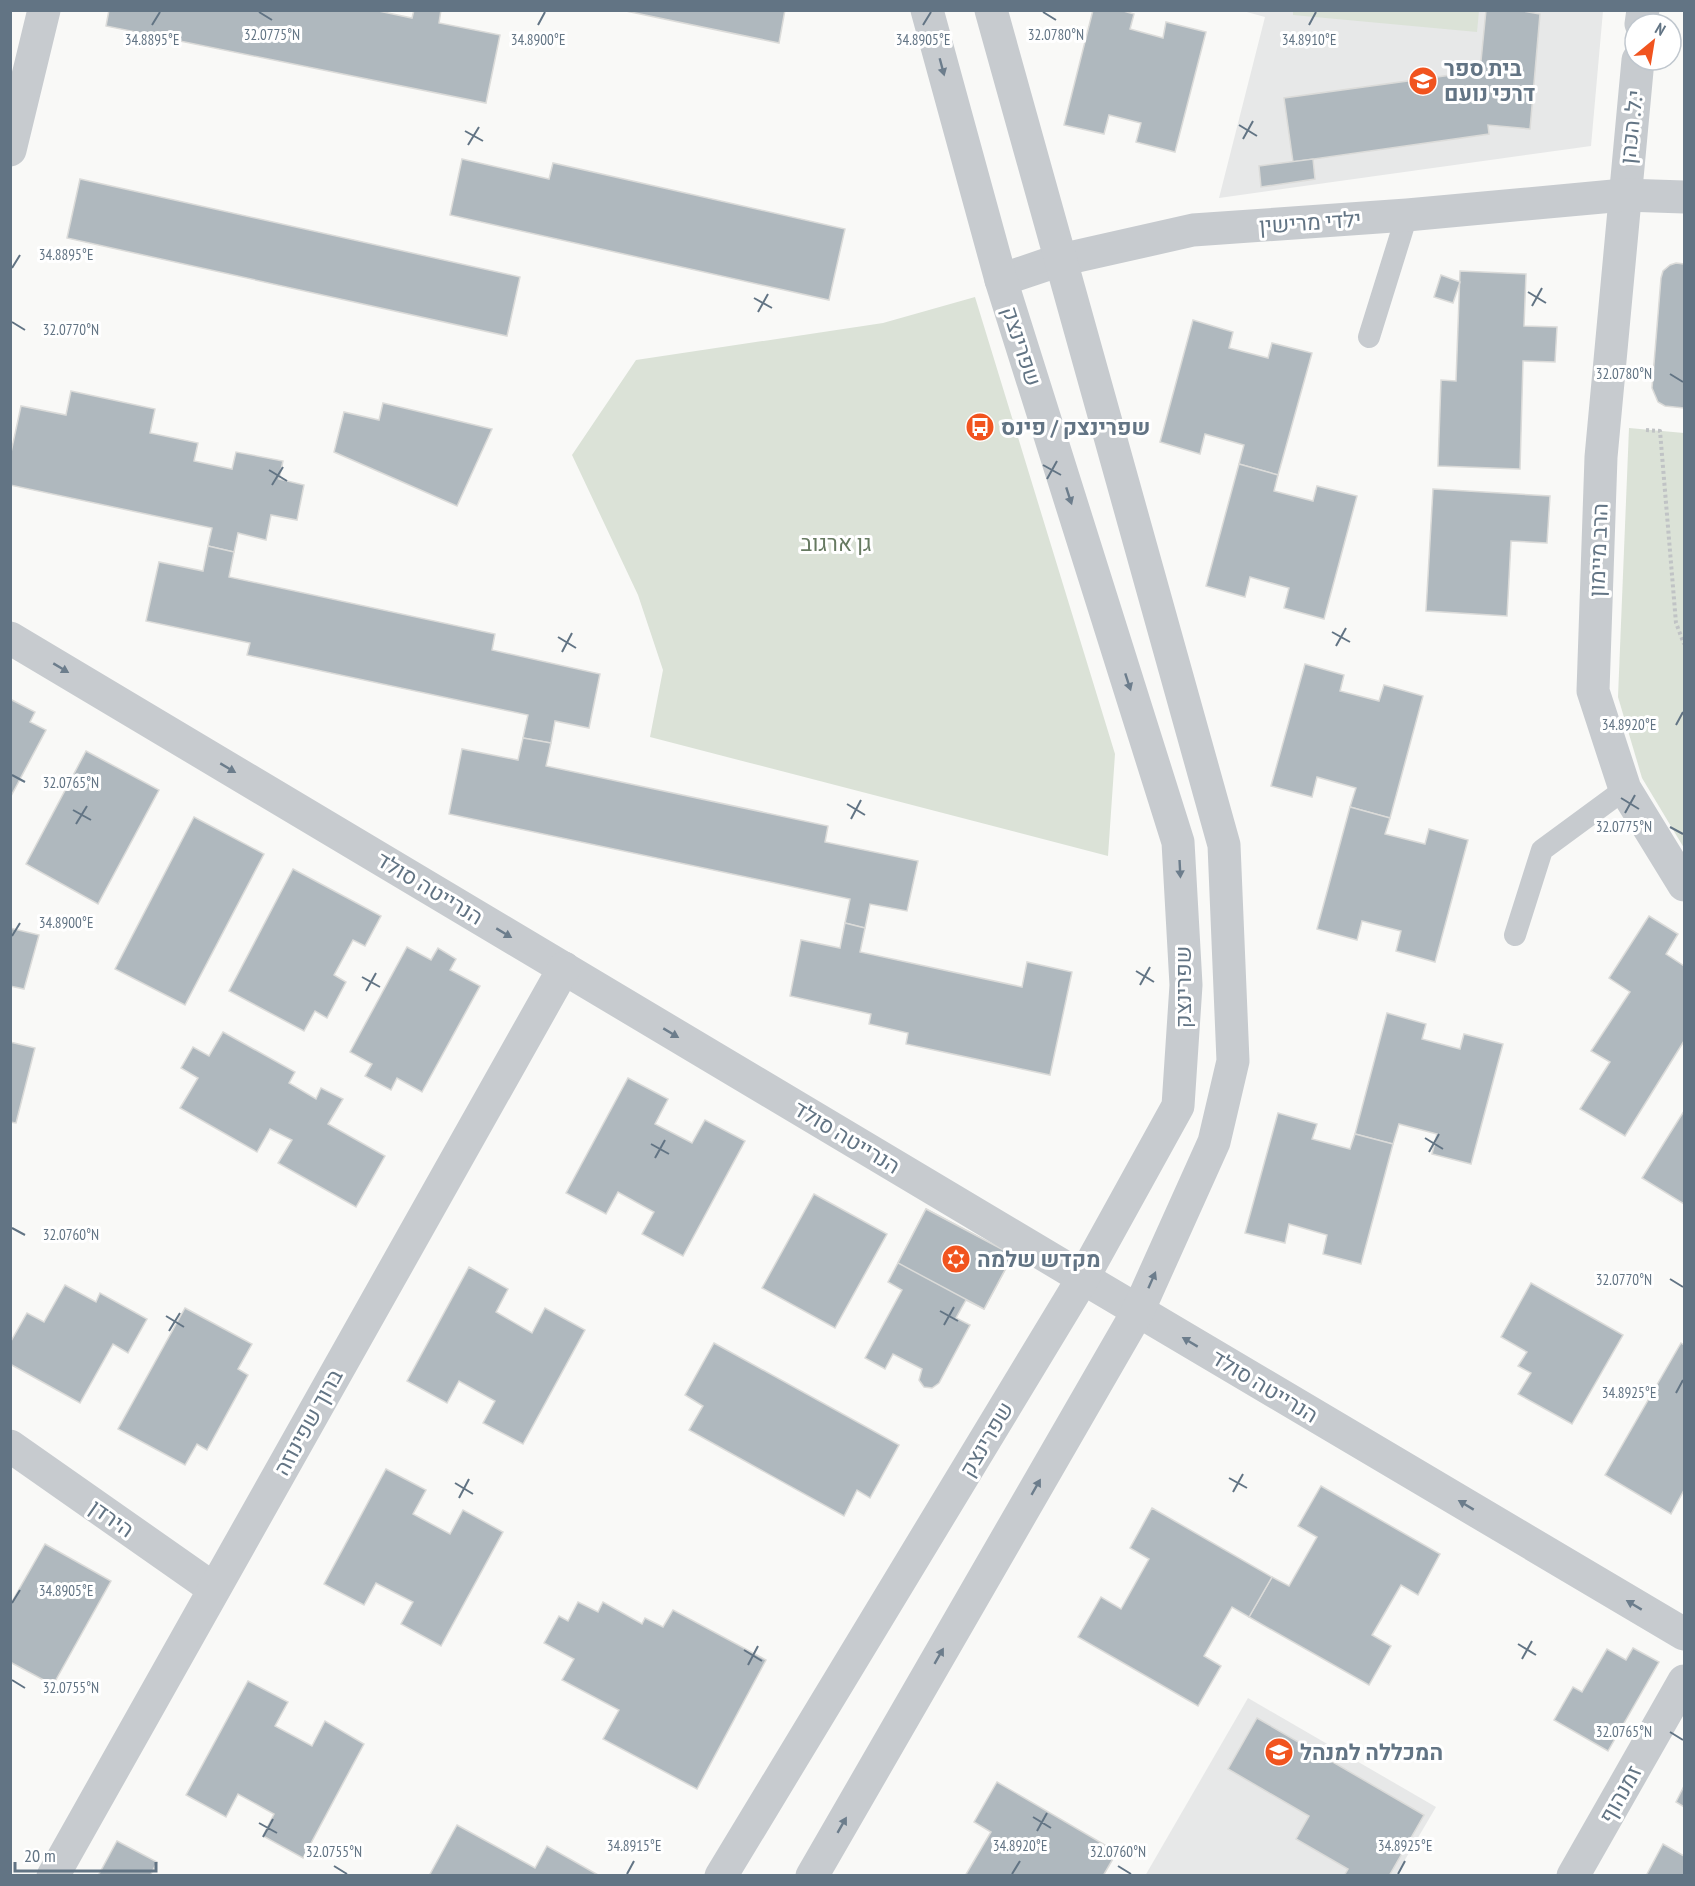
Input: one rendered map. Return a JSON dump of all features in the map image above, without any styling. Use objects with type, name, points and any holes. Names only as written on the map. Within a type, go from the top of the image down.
[{"type":"street","points":[[13,129],[44,10]]},
{"type":"street","name":"שפרינצק","points":[[721,1875],[1083,1278],[1178,1106],[1186,985],[1178,842],[1001,280],[927,10]]},
{"type":"street","name":"שפרינצק","points":[[812,1875],[1138,1311],[1214,1142],[1233,1061],[1224,845],[991,10]]},
{"type":"street","name":"י.ל. הכהן","points":[[1624,195],[1637,72]]},
{"type":"street","name":"ילדי מרישין","points":[[1001,280],[1060,260],[1193,230],[1407,215],[1624,195],[1684,197]]},
{"type":"street","name":"הרב מיימון","points":[[1624,195],[1601,457],[1593,691],[1625,789],[1684,885]]},
{"type":"street","name":"הנרייטה סולד","points":[[10,638],[1684,1634]]},
{"type":"street","name":"ברוך שפינוזה","points":[[53,1875],[564,969]]},
{"type":"street","name":"הירדן","points":[[10,1446],[214,1589]]},
{"type":"street","name":"זמנהוף","points":[[1573,1875],[1684,1681]]},
{"type":"lane","points":[[1369,337],[1407,215]]},
{"type":"lane","points":[[1515,935],[1542,850],[1625,789]]},
{"type":"path","points":[[1604,425],[1660,431],[1676,623],[1684,644]]},
{"type":"shaded area","name":"בית ספר דרכי נועם","points":[[1243,11],[1603,11],[1591,146],[1219,198],[1265,17]]},
{"type":"shaded area","name":"המכללה למנהל","points":[[1248,1698],[1436,1807],[1396,1875],[1145,1876]]},
{"type":"green space","points":[[1293,10],[1479,11],[1477,32],[1293,15]]},
{"type":"green space","name":"גן ארגוב","points":[[975,297],[1115,754],[1108,856],[650,737],[663,670],[638,595],[572,455],[636,360],[883,323]]},
{"type":"green space","points":[[1629,428],[1684,433],[1684,848],[1642,778],[1618,697]]},
{"type":"building","points":[[109,10],[374,10],[412,18],[414,10],[441,10],[439,23],[500,35],[486,103],[106,26]]},
{"type":"building","points":[[621,10],[785,10],[779,43]]},
{"type":"building","points":[[1093,10],[1120,10],[1134,14],[1130,29],[1163,38],[1166,22],[1206,32],[1175,152],[1136,142],[1141,123],[1109,115],[1104,134],[1064,125]]},
{"type":"building","points":[[1486,10],[1517,10],[1540,14],[1530,129],[1488,125],[1489,134],[1293,162],[1284,98],[1480,71]]},
{"type":"building","points":[[462,159],[549,179],[553,163],[845,229],[829,300],[450,215]]},
{"type":"building","points":[[1313,159],[1315,179],[1261,187],[1259,166]]},
{"type":"building","points":[[80,179],[520,277],[507,336],[67,238]]},
{"type":"building","points":[[1676,263],[1684,264],[1684,408],[1665,406],[1658,402],[1652,388],[1661,278],[1663,271]]},
{"type":"building","points":[[1460,271],[1526,274],[1524,326],[1557,327],[1555,362],[1523,361],[1520,469],[1438,466],[1441,380],[1456,381]]},
{"type":"building","points":[[1441,275],[1460,282],[1453,303],[1434,297]]},
{"type":"building","points":[[1193,320],[1233,332],[1229,348],[1268,358],[1272,343],[1312,353],[1278,475],[1239,464],[1244,445],[1205,434],[1200,454],[1160,442]]},
{"type":"building","points":[[71,391],[155,409],[150,433],[198,443],[194,461],[232,469],[236,452],[283,461],[279,479],[304,485],[297,520],[271,515],[266,540],[238,533],[234,552],[208,546],[212,528],[10,485],[10,457],[21,406],[66,415]]},
{"type":"building","points":[[383,403],[492,429],[457,506],[334,452],[344,412],[379,420]]},
{"type":"building","points":[[1239,464],[1278,475],[1274,491],[1313,501],[1317,486],[1357,496],[1324,619],[1284,608],[1289,588],[1250,577],[1245,597],[1206,586]]},
{"type":"building","points":[[1433,489],[1550,496],[1547,543],[1511,541],[1507,616],[1426,611]]},
{"type":"building","points":[[208,546],[234,552],[229,577],[495,634],[492,650],[600,674],[589,728],[555,721],[551,743],[523,738],[528,715],[247,655],[250,643],[146,621],[159,562],[203,571]]},
{"type":"building","points":[[1305,664],[1344,675],[1340,691],[1379,701],[1384,685],[1423,696],[1390,818],[1350,807],[1356,788],[1317,777],[1312,797],[1271,786]]},
{"type":"building","points":[[10,699],[35,712],[30,722],[46,730],[10,798]]},
{"type":"building","points":[[523,738],[551,743],[546,766],[828,826],[825,842],[918,861],[907,911],[870,904],[865,928],[845,923],[850,899],[449,814],[462,749],[518,760]]},
{"type":"building","points":[[86,751],[159,790],[98,904],[26,864]]},
{"type":"building","points":[[1350,807],[1390,818],[1385,834],[1425,844],[1429,829],[1468,840],[1435,962],[1396,951],[1401,931],[1362,921],[1357,940],[1317,929]]},
{"type":"building","points":[[194,817],[264,854],[185,1005],[115,969]]},
{"type":"building","points":[[293,869],[381,916],[365,946],[353,940],[334,975],[346,982],[327,1018],[315,1011],[304,1031],[229,991]]},
{"type":"building","points":[[1649,916],[1678,934],[1666,954],[1684,966],[1684,1041],[1625,1136],[1580,1109],[1610,1062],[1591,1051],[1630,992],[1609,978]]},
{"type":"building","points":[[845,923],[865,928],[860,952],[1022,987],[1027,962],[1072,972],[1050,1075],[906,1044],[908,1033],[869,1024],[871,1014],[790,996],[801,940],[840,948]]},
{"type":"building","points":[[10,928],[39,935],[24,989],[10,986]]},
{"type":"building","points":[[407,947],[431,960],[438,948],[456,959],[450,970],[480,986],[422,1092],[397,1078],[391,1090],[365,1076],[372,1064],[350,1052]]},
{"type":"building","points":[[1387,1013],[1426,1024],[1422,1039],[1460,1049],[1464,1034],[1503,1044],[1471,1164],[1432,1154],[1437,1134],[1399,1124],[1393,1144],[1355,1134]]},
{"type":"building","points":[[223,1032],[295,1072],[289,1083],[316,1099],[321,1088],[343,1099],[328,1124],[385,1156],[356,1207],[278,1163],[292,1140],[270,1129],[257,1152],[180,1108],[198,1078],[181,1068],[193,1047],[209,1056]]},
{"type":"building","points":[[10,1042],[35,1048],[16,1123],[10,1122]]},
{"type":"building","points":[[628,1078],[668,1099],[655,1124],[692,1143],[705,1120],[745,1141],[683,1256],[642,1234],[654,1212],[618,1192],[606,1214],[566,1193]]},
{"type":"building","points":[[1684,1111],[1684,1204],[1642,1178]]},
{"type":"building","points":[[1278,1113],[1317,1124],[1312,1139],[1350,1149],[1355,1134],[1393,1144],[1361,1264],[1323,1254],[1327,1235],[1289,1224],[1285,1243],[1245,1233]]},
{"type":"building","points":[[814,1194],[887,1234],[835,1328],[762,1288]]},
{"type":"building","points":[[926,1209],[1013,1255],[984,1309],[966,1300],[956,1318],[970,1325],[939,1383],[932,1388],[924,1387],[919,1380],[922,1369],[893,1354],[885,1369],[865,1358],[902,1290],[888,1282]]},
{"type":"building","name":"מקדש שלמה","points":[[926,1209],[1013,1255],[984,1309],[898,1263]]},
{"type":"building","points":[[469,1267],[508,1289],[496,1312],[532,1333],[545,1308],[585,1330],[523,1444],[483,1423],[495,1401],[459,1381],[447,1403],[407,1381]]},
{"type":"building","points":[[1531,1283],[1623,1335],[1572,1424],[1518,1394],[1531,1373],[1518,1366],[1527,1352],[1501,1337]]},
{"type":"building","points":[[65,1285],[96,1302],[100,1293],[147,1319],[128,1353],[113,1344],[80,1403],[10,1364],[10,1343],[27,1313],[44,1322]]},
{"type":"building","points":[[185,1308],[252,1344],[238,1369],[248,1375],[207,1450],[197,1444],[185,1465],[118,1429]]},
{"type":"building","points":[[714,1343],[899,1445],[870,1498],[857,1490],[844,1516],[689,1430],[703,1406],[685,1395]]},
{"type":"building","points":[[1681,1343],[1684,1345],[1684,1490],[1671,1514],[1605,1475]]},
{"type":"building","points":[[386,1469],[426,1490],[413,1514],[450,1534],[463,1510],[503,1532],[441,1646],[401,1624],[413,1602],[376,1583],[364,1605],[324,1584]]},
{"type":"building","points":[[1321,1486],[1440,1554],[1418,1595],[1401,1585],[1372,1635],[1391,1646],[1369,1685],[1249,1617],[1272,1577],[1289,1586],[1317,1537],[1298,1526]]},
{"type":"building","points":[[1152,1508],[1272,1577],[1249,1617],[1232,1607],[1204,1656],[1221,1666],[1198,1706],[1078,1637],[1101,1597],[1121,1609],[1149,1559],[1130,1548]]},
{"type":"building","points":[[45,1544],[111,1581],[53,1685],[10,1662],[10,1605]]},
{"type":"building","points":[[578,1602],[598,1612],[603,1602],[642,1624],[645,1618],[663,1627],[673,1610],[766,1660],[697,1789],[603,1739],[619,1710],[562,1680],[574,1659],[544,1643],[559,1616],[568,1621]]},
{"type":"building","points":[[1633,1648],[1659,1662],[1608,1751],[1554,1720],[1573,1687],[1582,1692],[1607,1649],[1626,1660]]},
{"type":"building","points":[[248,1681],[288,1702],[275,1726],[312,1746],[325,1721],[364,1744],[303,1858],[263,1836],[274,1814],[238,1794],[226,1817],[186,1795]]},
{"type":"building","points":[[1257,1718],[1424,1815],[1389,1876],[1344,1876],[1348,1869],[1296,1839],[1309,1816],[1228,1769]]},
{"type":"building","points":[[997,1782],[1117,1852],[1103,1876],[965,1876],[991,1832],[974,1822]]},
{"type":"building","points":[[1684,1786],[1684,1807],[1676,1802]]},
{"type":"building","points":[[457,1825],[535,1868],[547,1846],[600,1876],[429,1876]]},
{"type":"building","points":[[117,1841],[157,1862],[150,1876],[98,1876]]},
{"type":"building","points":[[1663,1844],[1684,1856],[1684,1876],[1646,1876]]},
{"type":"place","name":"בית ספר דרכי נועם","points":[[1423,81]]},
{"type":"place","name":"שפרינצק / פינס","points":[[980,427]]},
{"type":"place","name":"מקדש שלמה","points":[[956,1259]]},
{"type":"place","name":"המכללה למנהל","points":[[1279,1752]]}]
